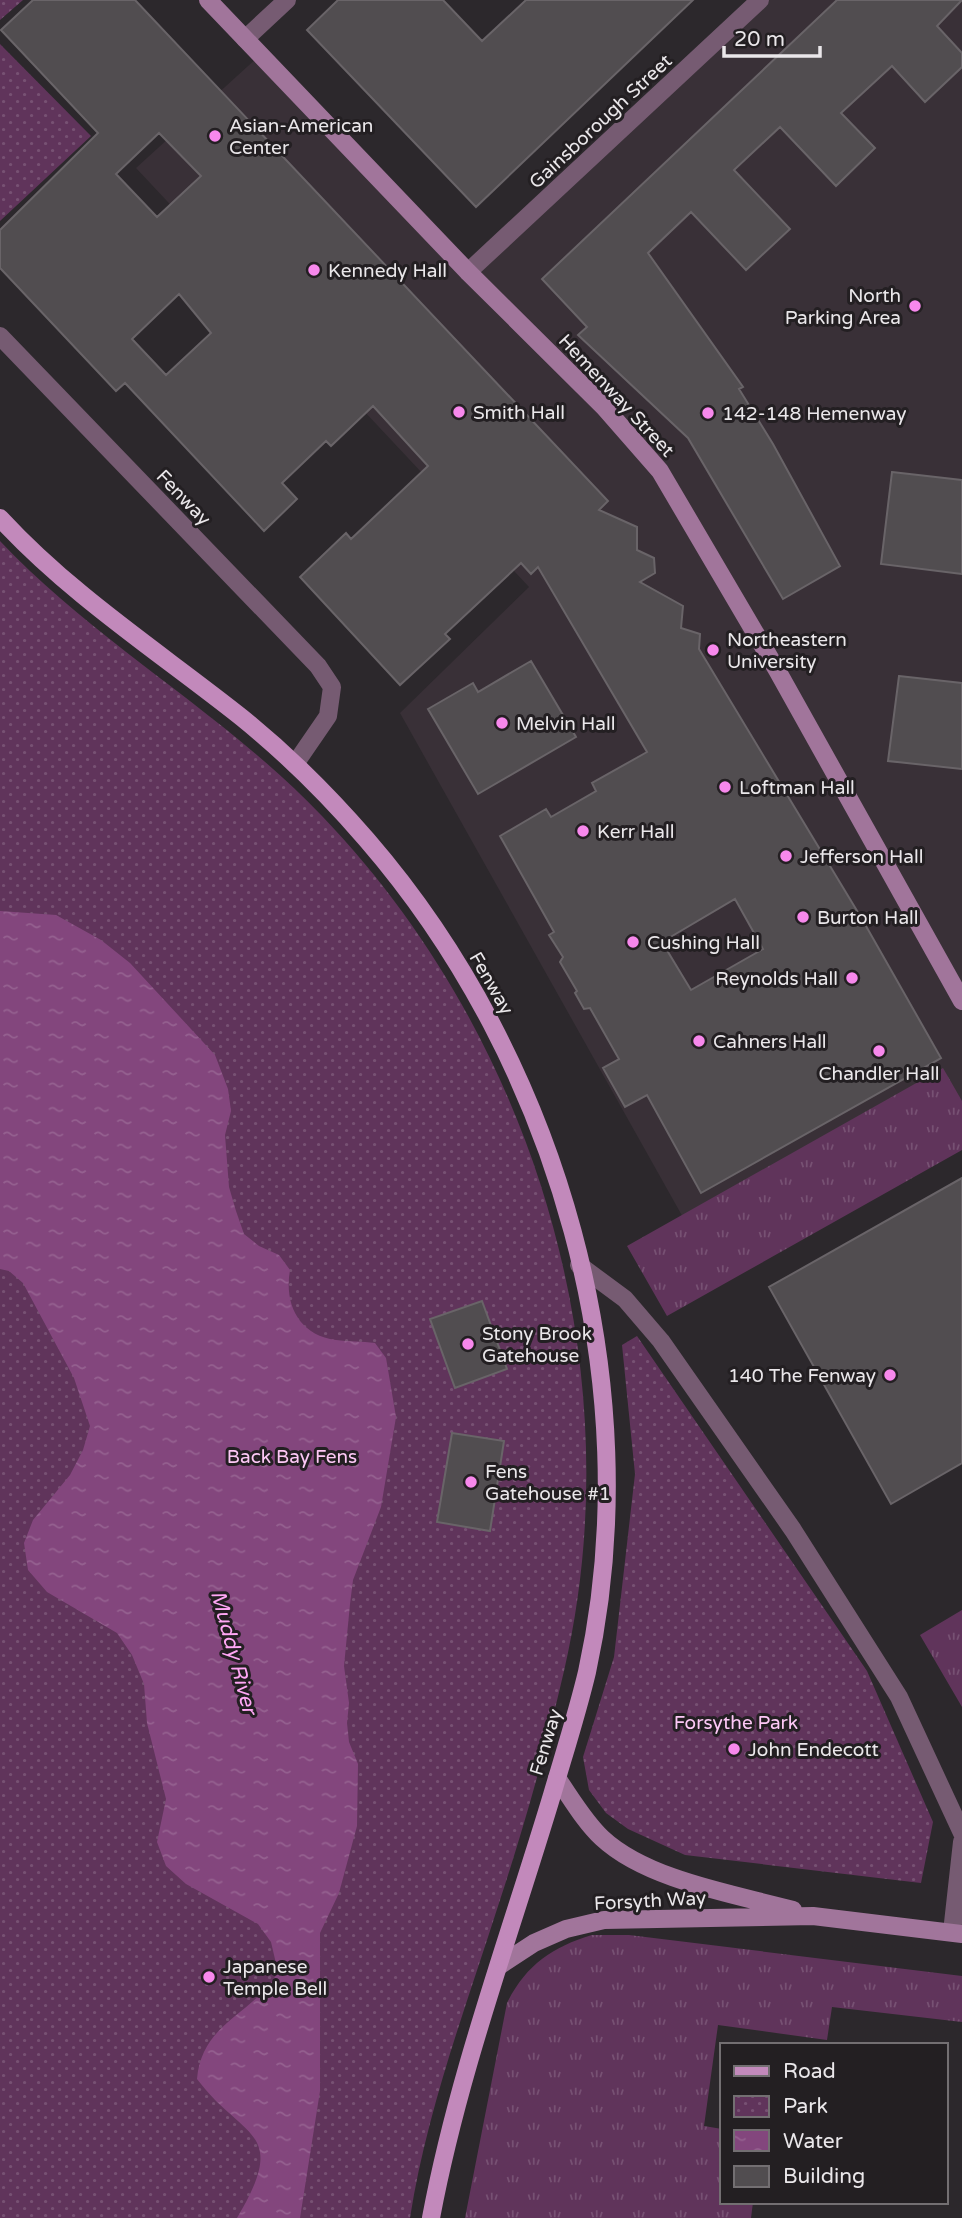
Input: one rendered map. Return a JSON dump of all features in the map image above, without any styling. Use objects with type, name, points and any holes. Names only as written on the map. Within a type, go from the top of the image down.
[{"type":"main road","name":"Hemenway Street","points":[[208,0],[468,272],[604,407],[660,471],[777,670],[962,1001]]},
{"type":"main road","name":"Fenway","points":[[0,518],[30,550],[84,597],[243,719],[295,764],[386,863],[442,939],[512,1062],[555,1173],[579,1265],[592,1326],[601,1394],[605,1517],[593,1640],[581,1696],[449,2132],[431,2218]]},
{"type":"main road","name":"Forsyth Way","points":[[556,1778],[594,1830],[628,1856],[678,1877],[813,1916]]},
{"type":"main road","name":"Forsyth Way","points":[[499,1966],[534,1943],[566,1929],[604,1920],[813,1916],[957,1933]]},
{"type":"street","points":[[245,39],[288,0]]},
{"type":"street","name":"Gainsborough Street","points":[[468,272],[760,0]]},
{"type":"street","name":"Fenway","points":[[0,336],[318,666],[332,687],[328,716],[295,764]]},
{"type":"street","points":[[579,1265],[625,1299],[661,1341],[786,1520],[899,1697],[962,1832]]},
{"type":"street","points":[[957,1933],[962,1842]]},
{"type":"shaded area","name":"Northeastern University","points":[[760,0],[962,0],[962,1105],[703,1253],[400,713],[529,587],[136,168],[260,55],[469,272]]},
{"type":"green space","points":[[0,0],[23,0],[0,20]]},
{"type":"green space","points":[[0,44],[91,136],[0,221]]},
{"type":"green space","name":"Back Bay Fens","points":[[0,541],[77,613],[203,711],[284,779],[322,816],[397,904],[460,1001],[511,1105],[550,1214],[575,1327],[586,1441],[582,1557],[564,1671],[550,1729],[517,1846],[437,2098],[417,2177],[410,2218],[0,2218]]},
{"type":"green space","points":[[943,1068],[962,1101],[962,1150],[667,1316],[627,1246]]},
{"type":"green space","name":"Forsythe Park","points":[[637,1336],[867,1671],[933,1822],[921,1883],[685,1855],[628,1829],[606,1813],[589,1790],[583,1757],[614,1657],[635,1474],[622,1345]]},
{"type":"green space","points":[[962,1610],[962,1707],[920,1635]]},
{"type":"green space","points":[[592,1935],[629,1935],[962,1976],[962,2022],[832,2007],[827,2040],[718,2025],[704,2126],[720,2129],[720,2204],[753,2204],[751,2218],[465,2218],[507,2003],[523,1978],[542,1959]]},
{"type":"water","name":"Muddy River","points":[[0,911],[56,915],[101,940],[130,963],[215,1055],[228,1089],[231,1111],[225,1135],[229,1187],[244,1234],[259,1246],[279,1255],[290,1270],[289,1294],[292,1305],[296,1316],[312,1332],[341,1341],[375,1343],[386,1358],[396,1417],[381,1507],[353,1580],[344,1666],[349,1703],[349,1742],[358,1764],[357,1826],[339,1893],[320,1933],[320,2091],[300,2218],[237,2218],[260,2167],[260,2151],[244,2126],[214,2099],[197,2079],[208,2044],[267,1987],[278,1972],[271,1942],[258,1924],[186,1884],[166,1866],[157,1842],[166,1799],[147,1723],[144,1684],[132,1655],[117,1633],[47,1592],[28,1570],[24,1543],[33,1520],[70,1475],[83,1450],[90,1426],[74,1378],[23,1283],[9,1271],[0,1269]]},
{"type":"building","points":[[33,0],[135,0],[608,501],[599,510],[637,527],[637,550],[654,558],[655,573],[640,582],[683,606],[681,628],[700,634],[699,649],[862,919],[941,1058],[701,1193],[647,1095],[625,1107],[603,1068],[619,1059],[590,1008],[584,1009],[575,993],[577,991],[560,962],[563,957],[549,935],[554,932],[500,836],[546,809],[551,817],[596,791],[592,783],[647,752],[538,567],[531,574],[521,563],[445,634],[450,639],[400,685],[300,577],[346,533],[351,539],[428,466],[373,406],[331,446],[326,441],[282,483],[297,499],[264,531],[125,383],[116,391],[0,268],[0,230],[98,133],[1,30]],"holes":[[[159,133],[201,176],[157,217],[116,174]],[[179,294],[211,333],[166,375],[132,339]],[[735,899],[763,949],[691,990],[662,942]]]},
{"type":"building","points":[[338,0],[443,0],[482,41],[526,0],[693,0],[476,207],[307,30]]},
{"type":"building","points":[[837,0],[962,0],[937,26],[962,53],[962,67],[925,102],[892,66],[841,113],[875,148],[836,186],[780,127],[734,170],[790,229],[746,270],[691,212],[648,253],[743,387],[739,389],[773,444],[840,566],[783,599],[688,438],[578,335],[587,327],[542,279]]},
{"type":"building","points":[[892,472],[962,480],[962,574],[881,564]]},
{"type":"building","name":"Melvin Hall","points":[[531,661],[576,737],[478,794],[428,709],[473,683],[478,692]]},
{"type":"building","points":[[899,676],[962,683],[962,769],[888,761]]},
{"type":"building","name":"140 The Fenway","points":[[962,1178],[962,1463],[891,1504],[769,1287]]},
{"type":"building","name":"Stony Brook Gatehouse","points":[[482,1301],[507,1369],[455,1388],[430,1319]]},
{"type":"building","name":"Fens Gatehouse #1","points":[[452,1433],[504,1441],[490,1531],[437,1522]]},
{"type":"place","name":"Asian-American Center","points":[[215,136]]},
{"type":"place","name":"Kennedy Hall","points":[[314,270]]},
{"type":"place","name":"North Parking Area","points":[[915,306]]},
{"type":"place","name":"Smith Hall","points":[[459,412]]},
{"type":"place","name":"142-148 Hemenway","points":[[708,413]]},
{"type":"place","name":"Northeastern University","points":[[713,650]]},
{"type":"place","name":"Melvin Hall","points":[[502,723]]},
{"type":"place","name":"Loftman Hall","points":[[725,787]]},
{"type":"place","name":"Kerr Hall","points":[[583,831]]},
{"type":"place","name":"Jefferson Hall","points":[[786,856]]},
{"type":"place","name":"Burton Hall","points":[[803,917]]},
{"type":"place","name":"Cushing Hall","points":[[633,942]]},
{"type":"place","name":"Reynolds Hall","points":[[852,978]]},
{"type":"place","name":"Cahners Hall","points":[[699,1041]]},
{"type":"place","name":"Chandler Hall","points":[[879,1051]]},
{"type":"place","name":"Stony Brook Gatehouse","points":[[468,1344]]},
{"type":"place","name":"140 The Fenway","points":[[890,1375]]},
{"type":"place","name":"Fens Gatehouse #1","points":[[471,1482]]},
{"type":"place","name":"John Endecott","points":[[734,1749]]},
{"type":"place","name":"Japanese Temple Bell","points":[[209,1977]]}]
